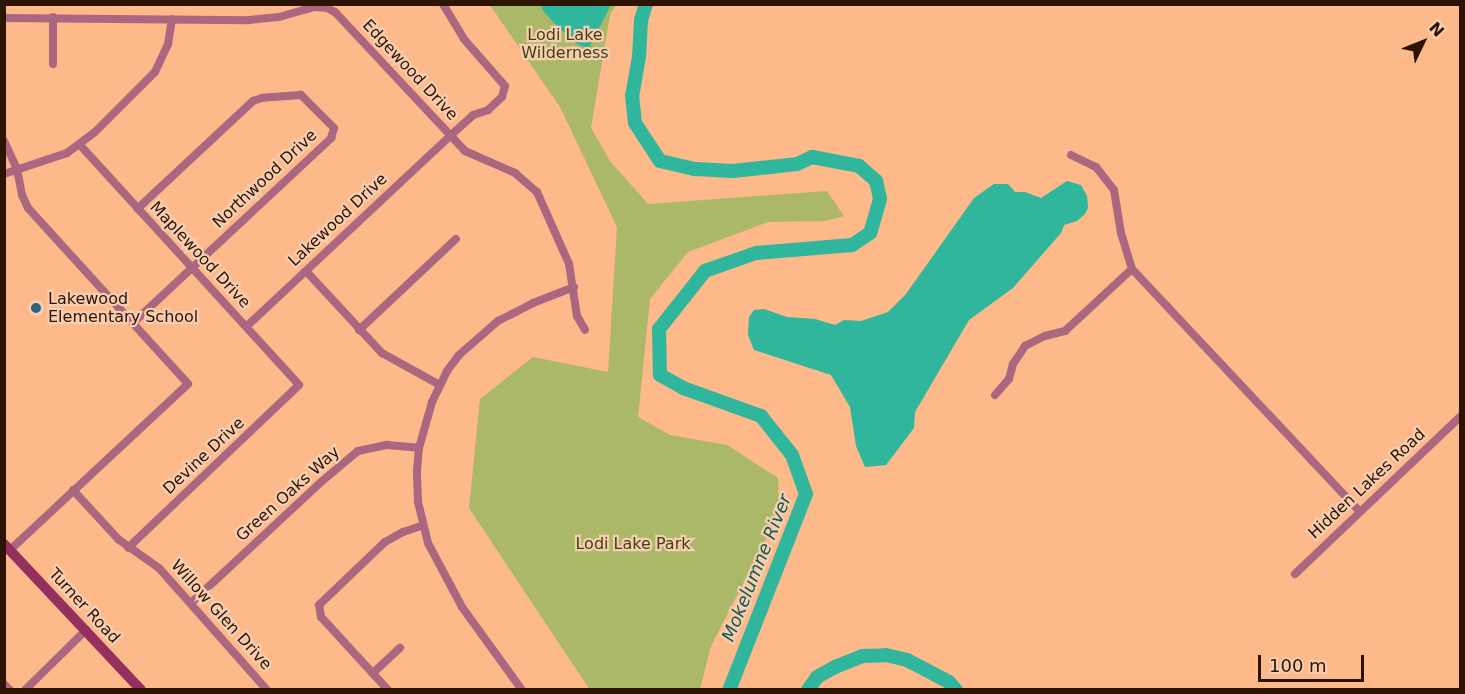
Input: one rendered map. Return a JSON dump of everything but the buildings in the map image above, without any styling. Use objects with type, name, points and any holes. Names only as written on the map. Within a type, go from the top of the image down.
[{"type":"main road","name":"Turner Road","points":[[7,547],[141,690]]},
{"type":"street","name":"Lakewood Drive","points":[[247,326],[473,115],[488,110],[506,90],[464,39],[443,4]]},
{"type":"street","name":"Edgewood Drive","points":[[4,18],[249,20],[279,17],[323,6],[335,12],[465,151],[515,173],[537,192],[569,264],[577,316],[585,330]]},
{"type":"street","points":[[53,17],[53,64]]},
{"type":"street","points":[[4,174],[67,153],[80,145],[155,72],[168,44],[172,19]]},
{"type":"street","name":"Northwood Drive","points":[[134,322],[331,138],[334,130],[301,95],[261,98],[253,101],[137,209]]},
{"type":"street","points":[[4,141],[17,169],[22,195],[28,208],[187,380],[188,384],[73,490],[7,547]]},
{"type":"street","name":"Maplewood Drive","points":[[80,145],[247,326],[298,385]]},
{"type":"street","points":[[1071,155],[1096,167],[1114,189],[1121,233],[1131,269],[1360,512]]},
{"type":"street","points":[[359,330],[456,238]]},
{"type":"street","points":[[995,395],[1009,379],[1013,363],[1025,346],[1045,336],[1065,331],[1131,269]]},
{"type":"street","points":[[306,271],[382,353],[440,385]]},
{"type":"street","points":[[522,690],[455,595],[436,562],[422,526],[417,470],[419,448],[426,419],[440,385],[459,355],[498,321],[533,303],[574,287]]},
{"type":"street","name":"Devine Drive","points":[[128,548],[298,385]]},
{"type":"street","name":"Hidden Lakes Road","points":[[1295,574],[1461,417]]},
{"type":"street","name":"Green Oaks Way","points":[[192,602],[321,482],[358,451],[387,445],[419,448]]},
{"type":"street","name":"Willow Glen Drive","points":[[73,490],[128,548],[159,568],[192,602],[267,690]]},
{"type":"street","points":[[388,690],[321,616],[319,605],[385,542],[403,532],[422,526]]},
{"type":"street","points":[[25,690],[86,630]]},
{"type":"street","points":[[373,673],[399,648]]},
{"type":"street","points":[[4,684],[10,690]]},
{"type":"green space","name":"Lodi Lake Park","points":[[490,5],[616,5],[610,15],[591,128],[610,161],[648,204],[827,191],[844,216],[825,221],[768,222],[688,252],[650,299],[638,417],[670,435],[727,445],[778,478],[779,514],[711,646],[700,689],[590,690],[469,508],[480,399],[533,357],[608,372],[617,227],[560,107]]},
{"type":"water","points":[[542,4],[611,5],[589,48],[578,45],[553,22],[542,9]]},
{"type":"water","points":[[1067,181],[1081,185],[1087,196],[1088,208],[1085,214],[1077,221],[1064,225],[1061,233],[1013,288],[969,320],[915,412],[914,428],[886,465],[865,467],[856,446],[850,407],[831,375],[754,350],[748,335],[749,317],[754,310],[764,309],[787,317],[815,319],[835,325],[844,320],[861,321],[888,312],[906,294],[974,198],[994,184],[1008,184],[1015,192],[1025,192],[1041,198]]},
{"type":"waterway","name":"Mokelumne River","points":[[646,4],[641,20],[639,57],[632,95],[635,123],[660,161],[696,169],[733,171],[797,164],[812,157],[859,166],[876,181],[880,199],[870,233],[852,245],[756,253],[705,271],[659,329],[660,375],[683,388],[761,416],[792,455],[806,494],[729,690]]},
{"type":"waterway","name":"Mokelumne River","points":[[808,690],[817,677],[835,667],[862,656],[886,655],[907,660],[949,682],[956,690]]},
{"type":"place","name":"Lakewood Elementary School","points":[[36,308]]},
{"type":"park label","name":"Lodi Lake Wilderness","points":[[565,44]]}]
